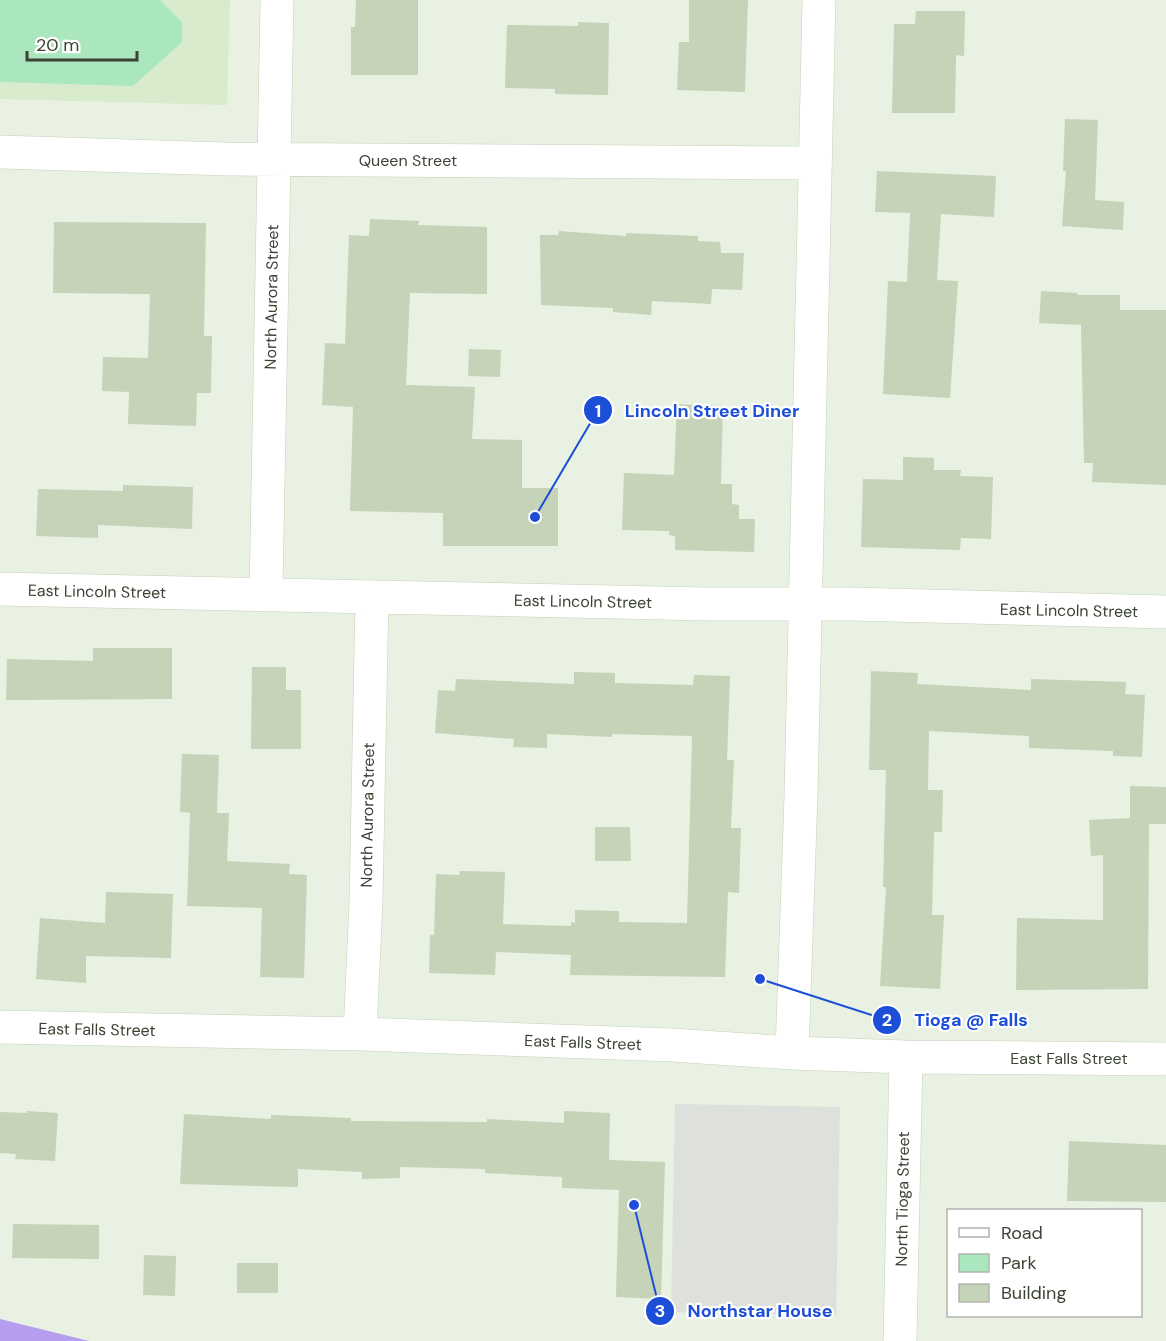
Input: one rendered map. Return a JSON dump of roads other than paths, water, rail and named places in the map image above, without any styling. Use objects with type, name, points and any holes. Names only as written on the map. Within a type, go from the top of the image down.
[{"type":"street","name":"North Aurora Street","points":[[266,594],[277,0]]},
{"type":"street","points":[[792,1053],[801,795],[819,0]]},
{"type":"street","name":"Queen Street","points":[[0,152],[274,158],[815,163]]},
{"type":"street","name":"East Lincoln Street","points":[[0,589],[706,604],[805,603],[1166,612]]},
{"type":"street","name":"North Aurora Street","points":[[360,1034],[366,901],[372,597]]},
{"type":"street","name":"East Falls Street","points":[[0,1027],[360,1034],[672,1045],[792,1053],[906,1057],[1166,1059]]},
{"type":"street","name":"North Tioga Street","points":[[900,1341],[906,1057]]},
{"type":"place","name":"Lincoln Street Diner","points":[[535,517]]},
{"type":"place","name":"Tioga @ Falls","points":[[760,979]]},
{"type":"place","name":"Northstar House","points":[[634,1205]]}]
